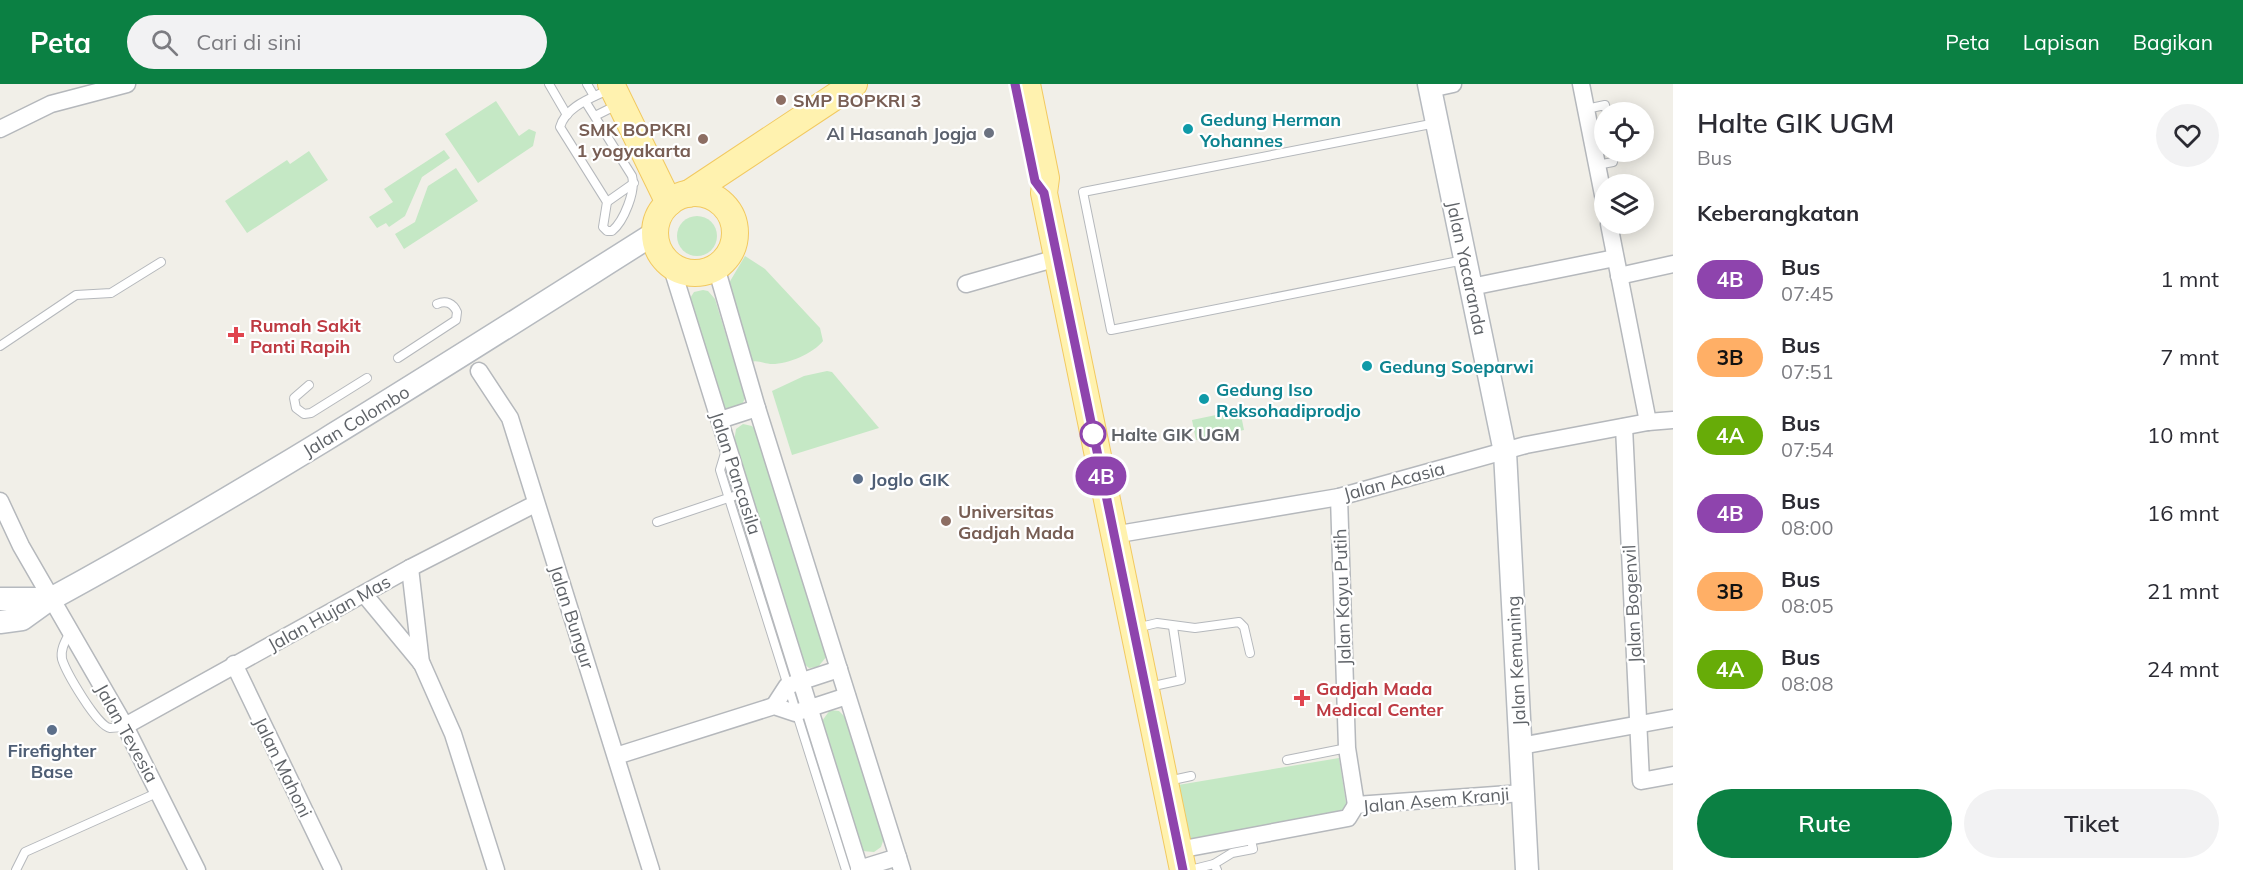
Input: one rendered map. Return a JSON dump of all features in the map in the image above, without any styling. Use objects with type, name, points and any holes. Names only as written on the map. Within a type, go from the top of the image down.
[{"type":"main road","points":[[680,197],[711,196],[726,207],[734,224],[735,237],[728,255],[716,267],[692,272],[671,265],[659,250],[655,233],[658,217],[680,197],[854,84]]},
{"type":"main road","points":[[1015,84],[1035,181],[1044,193]]},
{"type":"main road","points":[[1027,84],[1046,178],[1044,193],[1057,258],[1113,535],[1184,863]]},
{"type":"main road","name":"Jalan Yacaranda","points":[[1429,86],[1505,452]]},
{"type":"main road","points":[[614,91],[680,197]]},
{"type":"main road","points":[[726,207],[744,157]]},
{"type":"main road","name":"Jalan Colombo","points":[[0,622],[21,619],[51,599],[89,580],[346,428],[655,233]]},
{"type":"main road","name":"Jalan Kemuning","points":[[1505,452],[1527,870]]},
{"type":"main road","name":"Jalan Colombo","points":[[0,599],[51,599]]},
{"type":"street","points":[[0,129],[51,104],[127,84]]},
{"type":"street","points":[[1429,86],[1453,84]]},
{"type":"street","points":[[1581,84],[1599,174]]},
{"type":"street","points":[[1611,234],[1648,422]]},
{"type":"street","points":[[966,284],[1057,258]]},
{"type":"street","points":[[1471,287],[1616,258]]},
{"type":"street","points":[[1619,276],[1673,264]]},
{"type":"street","name":"Jalan Pancasila","points":[[671,265],[727,441],[736,496],[802,711],[859,870]]},
{"type":"street","points":[[716,267],[757,408],[900,864],[859,870]]},
{"type":"street","name":"Jalan Bungur","points":[[479,371],[510,418],[651,870]]},
{"type":"street","points":[[720,420],[757,408]]},
{"type":"street","name":"Jalan Acasia","points":[[1113,535],[1339,497],[1505,452],[1648,422],[1673,420]]},
{"type":"street","name":"Jalan Bogenvil","points":[[1624,427],[1641,782],[1673,775]]},
{"type":"street","name":"Jalan Kayu Putih","points":[[1339,497],[1347,748],[1356,805]]},
{"type":"street","name":"Jalan Tevesia","points":[[0,501],[21,546],[124,726],[196,870]]},
{"type":"street","name":"Jalan Hujan Mas","points":[[124,726],[410,568],[535,504]]},
{"type":"street","points":[[410,568],[422,664]]},
{"type":"street","points":[[364,594],[422,664],[453,734],[496,870]]},
{"type":"street","name":"Jalan Mahoni","points":[[234,664],[333,870]]},
{"type":"street","points":[[774,706],[794,684],[839,669]]},
{"type":"street","points":[[616,756],[774,706],[802,711],[847,696]]},
{"type":"street","points":[[1520,746],[1673,718]]},
{"type":"street","name":"Jalan Asem Kranji","points":[[1184,863],[1250,836],[1348,818],[1356,805],[1523,793]]},
{"type":"lane","points":[[549,84],[567,115]]},
{"type":"lane","points":[[586,84],[614,91]]},
{"type":"lane","points":[[585,101],[632,176],[634,183],[616,227],[610,232],[603,226],[607,202],[561,130],[560,124],[567,115],[585,101],[614,91]]},
{"type":"lane","points":[[595,116],[614,91]]},
{"type":"lane","points":[[1586,109],[1594,107]]},
{"type":"lane","points":[[1437,123],[1083,192],[1111,330],[1465,260]]},
{"type":"lane","points":[[1597,165],[1613,162]]},
{"type":"lane","points":[[607,202],[634,183]]},
{"type":"lane","points":[[0,346],[76,295],[111,293],[161,262]]},
{"type":"lane","points":[[398,358],[456,320],[457,312],[452,304],[445,302],[437,304]]},
{"type":"lane","points":[[309,385],[294,398],[296,408],[304,414],[311,413],[367,378]]},
{"type":"lane","points":[[657,522],[736,496]]},
{"type":"lane","points":[[1133,628],[1157,623],[1173,627],[1195,628],[1239,622],[1244,627],[1250,652]]},
{"type":"lane","points":[[1146,687],[1181,680],[1173,627]]},
{"type":"lane","points":[[802,711],[846,870]]},
{"type":"lane","points":[[1287,760],[1347,748]]},
{"type":"lane","points":[[1165,781],[1191,776]]},
{"type":"lane","points":[[16,870],[25,852],[159,792]]},
{"type":"lane","points":[[1184,863],[1216,867],[1232,853],[1252,849],[1250,836]]},
{"type":"green space","points":[[496,101],[519,136],[529,129],[536,132],[533,146],[478,183],[445,134]]},
{"type":"green space","points":[[444,150],[450,158],[422,177],[405,216],[389,227],[386,223],[377,228],[369,217],[393,202],[384,189]]},
{"type":"green space","points":[[309,151],[328,180],[247,233],[225,201],[287,160],[290,164]]},
{"type":"green space","points":[[456,168],[478,201],[404,249],[395,234],[415,222],[428,186]]},
{"type":"green space","points":[[697,216],[711,222],[717,236],[711,250],[697,256],[683,250],[677,236],[683,222]]},
{"type":"green space","points":[[745,256],[765,269],[820,328],[823,341],[819,346],[799,358],[784,363],[750,362],[729,283]]},
{"type":"green space","points":[[708,291],[715,299],[745,398],[742,405],[727,410],[723,408],[689,300],[694,292]]},
{"type":"green space","points":[[832,372],[879,428],[792,455],[772,391],[804,376]]},
{"type":"green space","points":[[1240,410],[1244,430],[1196,440],[1192,420]]},
{"type":"green space","points":[[743,424],[752,426],[757,432],[827,656],[818,667],[809,668],[803,663],[734,442],[736,429]]},
{"type":"green space","points":[[830,710],[839,711],[845,717],[884,838],[881,847],[874,852],[862,851],[822,721]]},
{"type":"green space","points":[[1339,758],[1348,815],[1181,843],[1172,786]]},
{"type":"bus line","name":"4B","points":[[1015,84],[1035,181],[1044,193],[1183,870]]},
{"type":"place","name":"SMP BOPKRI 3","points":[[781,100]]},
{"type":"place","name":"Gedung Herman Yohannes","points":[[1188,129]]},
{"type":"place","name":"Al Hasanah Jogja","points":[[989,133]]},
{"type":"place","name":"SMK BOPKRI 1 yogyakarta","points":[[703,139]]},
{"type":"place","name":"Rumah Sakit Panti Rapih","points":[[236,335]]},
{"type":"place","name":"Gedung Soeparwi","points":[[1367,366]]},
{"type":"place","name":"Gedung Iso Reksohadiprodjo","points":[[1204,399]]},
{"type":"place","name":"Halte GIK UGM","points":[[1093,434]]},
{"type":"place","name":"Joglo GIK","points":[[858,479]]},
{"type":"place","name":"Universitas Gadjah Mada","points":[[946,521]]},
{"type":"place","name":"Gadjah Mada Medical Center","points":[[1302,698]]},
{"type":"place","name":"Firefighter Base","points":[[52,730]]}]
